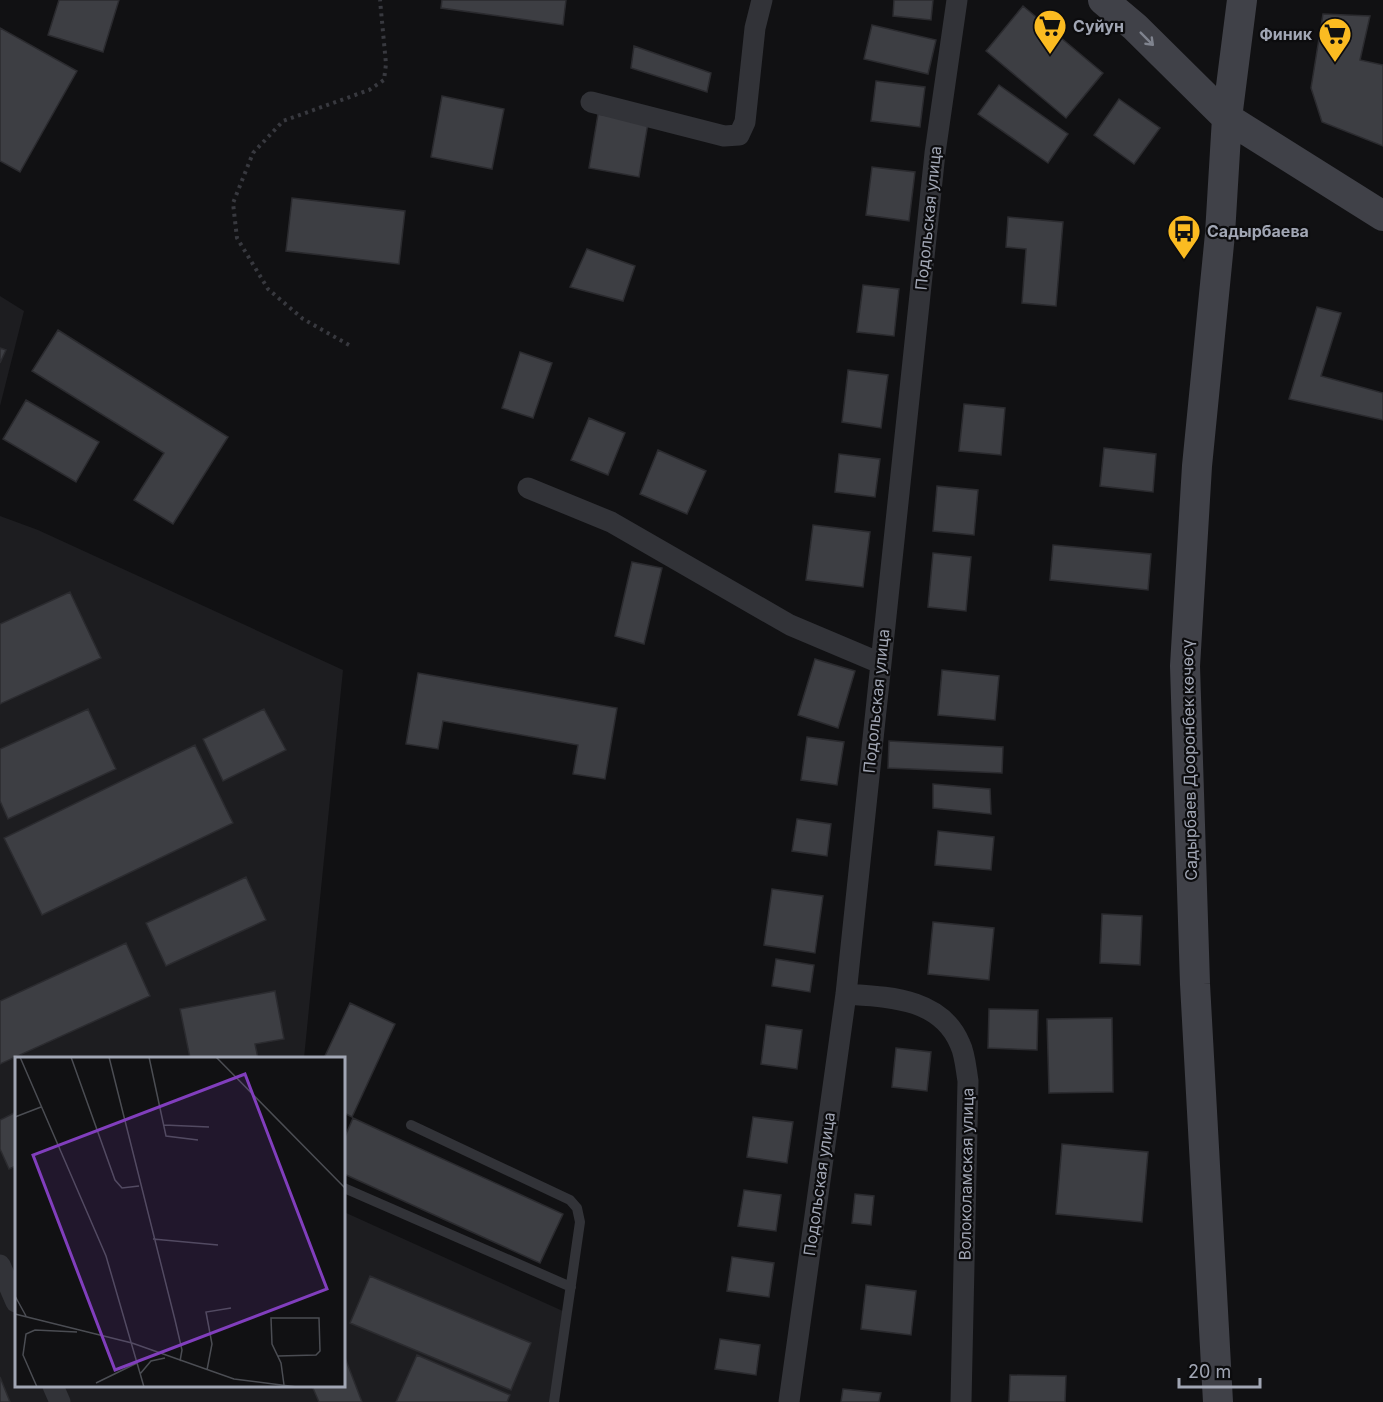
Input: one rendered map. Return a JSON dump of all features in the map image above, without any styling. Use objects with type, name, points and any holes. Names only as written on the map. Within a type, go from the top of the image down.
[{"type":"main road","points":[[1103,0],[1135,27],[1227,118],[1383,216]]},
{"type":"main road","name":"Садырбаев Дооронбек көчөсү","points":[[1218,1402],[1195,984],[1185,666],[1197,466],[1220,229],[1227,118],[1242,0]]},
{"type":"street","points":[[591,102],[724,136],[739,135],[745,122],[755,28],[762,0]]},
{"type":"street","name":"Подольская улица","points":[[789,1402],[846,994],[935,153],[957,0]]},
{"type":"street","points":[[528,488],[611,522],[790,625],[880,663]]},
{"type":"street","name":"Волоколамская улица","points":[[846,994],[889,997],[919,1004],[946,1020],[961,1044],[968,1081],[961,1402]]},
{"type":"street","points":[[0,1264],[15,1300]]},
{"type":"street","points":[[53,1387],[60,1402]]},
{"type":"lane","points":[[411,1125],[570,1200],[577,1208],[580,1221],[554,1402]]},
{"type":"lane","points":[[345,1188],[571,1287]]},
{"type":"path","points":[[349,345],[303,319],[268,289],[237,238],[233,203],[253,153],[282,121],[369,90],[384,80],[386,64],[380,0]]},
{"type":"shaded area","points":[[0,296],[24,311],[0,406]]},
{"type":"shaded area","points":[[0,516],[38,530],[343,670],[304,1057],[15,1057],[15,1387],[345,1387],[345,1212],[565,1312],[550,1402],[0,1402]]},
{"type":"building","points":[[59,0],[119,0],[103,52],[48,35]]},
{"type":"building","points":[[442,0],[566,0],[563,25],[441,8]]},
{"type":"building","points":[[894,0],[933,0],[931,20],[893,16]]},
{"type":"building","points":[[1023,6],[1103,73],[1066,118],[986,51]]},
{"type":"building","points":[[1323,14],[1370,16],[1360,60],[1383,65],[1383,146],[1322,122],[1311,88]]},
{"type":"building","points":[[872,25],[936,40],[928,74],[864,59]]},
{"type":"building","points":[[0,28],[77,71],[20,172],[0,161]]},
{"type":"building","points":[[634,46],[711,73],[707,92],[631,68]]},
{"type":"building","points":[[876,81],[925,87],[920,127],[871,121]]},
{"type":"building","points":[[999,85],[1068,134],[1048,163],[978,114]]},
{"type":"building","points":[[442,96],[504,109],[492,169],[431,157]]},
{"type":"building","points":[[1119,99],[1160,128],[1134,164],[1094,135]]},
{"type":"building","points":[[598,114],[648,123],[639,177],[589,168]]},
{"type":"building","points":[[872,167],[915,172],[909,221],[866,215]]},
{"type":"building","points":[[292,198],[405,211],[399,264],[286,251]]},
{"type":"building","points":[[1008,217],[1063,222],[1056,306],[1022,303],[1026,249],[1006,247]]},
{"type":"building","points":[[587,249],[635,266],[623,301],[570,287]]},
{"type":"building","points":[[863,285],[899,289],[894,336],[857,332]]},
{"type":"building","points":[[1317,307],[1341,313],[1321,376],[1383,393],[1383,420],[1289,399]]},
{"type":"building","points":[[58,330],[228,437],[173,524],[134,500],[164,453],[32,371]]},
{"type":"building","points":[[0,348],[6,350],[0,363]]},
{"type":"building","points":[[520,352],[552,363],[533,418],[502,408]]},
{"type":"building","points":[[848,370],[888,375],[881,428],[842,422]]},
{"type":"building","points":[[26,400],[99,442],[76,482],[3,439]]},
{"type":"building","points":[[964,404],[1005,408],[1001,455],[959,451]]},
{"type":"building","points":[[589,418],[625,433],[608,475],[571,460]]},
{"type":"building","points":[[1104,448],[1156,454],[1153,492],[1100,486]]},
{"type":"building","points":[[658,450],[706,471],[687,514],[640,494]]},
{"type":"building","points":[[839,454],[880,459],[875,497],[835,492]]},
{"type":"building","points":[[937,486],[978,490],[974,535],[933,531]]},
{"type":"building","points":[[813,525],[870,532],[863,587],[806,580]]},
{"type":"building","points":[[1053,545],[1151,554],[1148,590],[1050,580]]},
{"type":"building","points":[[933,553],[971,557],[966,611],[928,607]]},
{"type":"building","points":[[632,562],[662,568],[644,644],[615,636]]},
{"type":"building","points":[[70,592],[101,658],[0,704],[0,624]]},
{"type":"building","points":[[815,659],[855,671],[838,728],[798,715]]},
{"type":"building","points":[[942,670],[999,676],[995,720],[938,715]]},
{"type":"building","points":[[418,673],[617,708],[605,779],[573,774],[578,745],[443,721],[438,749],[406,744]]},
{"type":"building","points":[[88,709],[116,769],[8,819],[0,801],[0,749]]},
{"type":"building","points":[[264,709],[286,750],[223,781],[203,739]]},
{"type":"building","points":[[807,737],[844,742],[837,785],[801,780]]},
{"type":"building","points":[[889,741],[1003,747],[1002,773],[888,768]]},
{"type":"building","points":[[195,745],[233,823],[42,915],[4,838]]},
{"type":"building","points":[[933,784],[990,789],[991,814],[933,808]]},
{"type":"building","points":[[797,819],[831,824],[827,856],[792,851]]},
{"type":"building","points":[[938,831],[994,837],[991,870],[935,865]]},
{"type":"building","points":[[246,877],[266,920],[166,966],[146,923]]},
{"type":"building","points":[[772,889],[823,896],[815,953],[764,945]]},
{"type":"building","points":[[1102,914],[1142,916],[1140,965],[1100,963]]},
{"type":"building","points":[[933,922],[994,928],[989,980],[928,974]]},
{"type":"building","points":[[126,943],[150,996],[0,1064],[0,1001]]},
{"type":"building","points":[[776,959],[814,965],[810,992],[772,986]]},
{"type":"building","points":[[275,991],[284,1039],[255,1044],[258,1057],[190,1057],[180,1009]]},
{"type":"building","points":[[350,1003],[395,1024],[352,1117],[345,1114],[345,1057],[324,1057]]},
{"type":"building","points":[[989,1009],[1038,1010],[1037,1050],[988,1048]]},
{"type":"building","points":[[1112,1018],[1113,1092],[1049,1093],[1047,1019]]},
{"type":"building","points":[[766,1025],[802,1030],[797,1069],[761,1064]]},
{"type":"building","points":[[896,1048],[931,1052],[927,1091],[892,1087]]},
{"type":"building","points":[[15,1112],[15,1166],[9,1169],[0,1149],[0,1120]]},
{"type":"building","points":[[753,1117],[793,1122],[787,1163],[747,1157]]},
{"type":"building","points":[[353,1118],[563,1214],[540,1263],[345,1174],[345,1137]]},
{"type":"building","points":[[1062,1144],[1148,1152],[1142,1222],[1056,1214]]},
{"type":"building","points":[[744,1190],[781,1195],[776,1231],[738,1226]]},
{"type":"building","points":[[855,1194],[874,1196],[871,1225],[852,1223]]},
{"type":"building","points":[[732,1257],[774,1263],[769,1297],[727,1291]]},
{"type":"building","points":[[370,1276],[531,1343],[511,1390],[350,1323]]},
{"type":"building","points":[[866,1285],[916,1291],[911,1335],[861,1329]]},
{"type":"building","points":[[720,1339],[760,1345],[756,1375],[715,1369]]},
{"type":"building","points":[[417,1355],[510,1395],[507,1402],[396,1402]]},
{"type":"building","points":[[345,1358],[362,1402],[319,1402],[312,1387],[345,1387]]},
{"type":"building","points":[[1010,1375],[1066,1376],[1065,1402],[1009,1402]]},
{"type":"building","points":[[0,1377],[10,1402],[0,1402]]},
{"type":"building","points":[[843,1389],[881,1393],[879,1402],[841,1402]]},
{"type":"place","name":"Суйун","points":[[1050,55]]},
{"type":"place","name":"Финик","points":[[1335,63]]},
{"type":"place","name":"Садырбаева","points":[[1184,260]]}]
